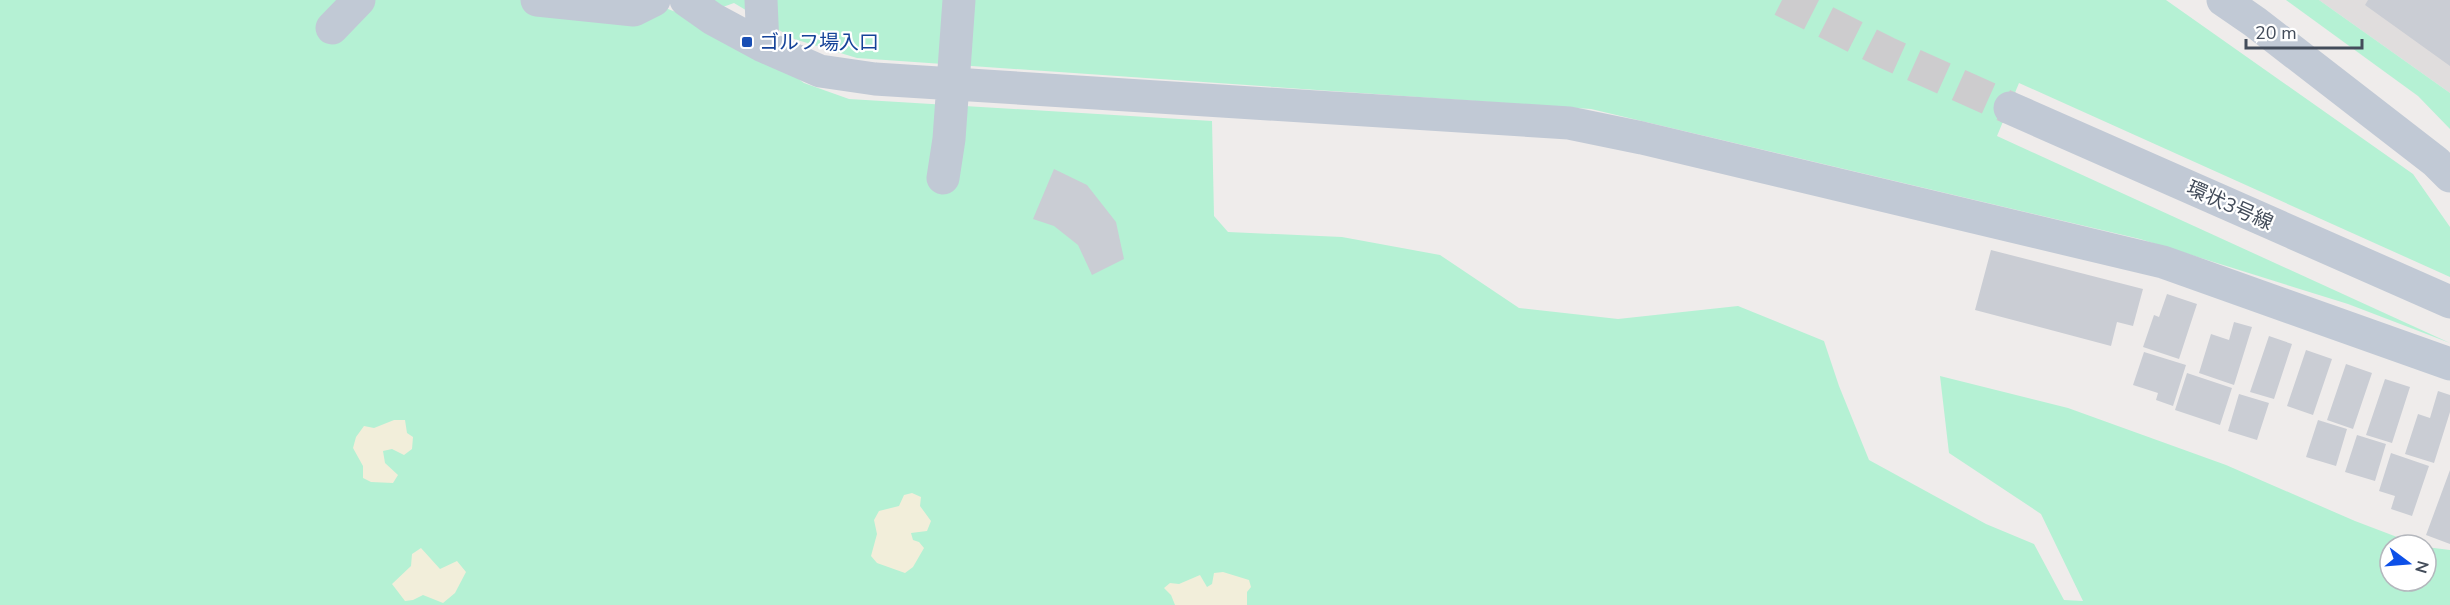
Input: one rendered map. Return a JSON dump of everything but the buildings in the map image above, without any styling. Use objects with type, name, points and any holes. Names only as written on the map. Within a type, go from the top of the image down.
[{"type":"street","points":[[332,28],[359,0]]},
{"type":"street","points":[[537,0],[634,10],[654,0]]},
{"type":"street","points":[[686,0],[713,19],[763,46],[820,71],[875,79],[1569,123],[1666,143],[2163,262],[2450,364]]},
{"type":"street","points":[[761,0],[763,46]]},
{"type":"street","points":[[2223,0],[2256,22],[2436,162],[2450,176]]},
{"type":"street","points":[[943,178],[949,139],[958,15]]},
{"type":"street","name":"環状3号線","points":[[2010,108],[2450,302]]},
{"type":"shaded area","points":[[2319,0],[2450,0],[2450,93]]},
{"type":"green space","points":[[0,0],[644,0],[737,35],[804,83],[849,99],[1212,121],[1214,216],[1228,232],[1342,237],[1440,255],[1519,308],[1618,319],[1738,306],[1824,341],[1839,386],[1869,460],[1986,524],[2034,544],[2064,600],[2083,601],[2041,514],[1949,453],[1940,376],[2068,408],[2226,465],[2386,533],[2378,533],[2378,593],[2438,593],[2438,548],[2450,550],[2450,605],[0,605]]},
{"type":"green space","points":[[705,0],[2166,0],[2413,174],[2450,227],[2450,277],[2019,83],[1997,136],[2450,343],[2348,304],[2140,239],[1591,109],[857,58],[794,39],[734,3],[720,8]]},
{"type":"green space","points":[[2286,0],[2319,0],[2450,93],[2450,129],[2418,96]]},
{"type":"sand","points":[[394,420],[405,420],[407,433],[413,437],[412,449],[404,455],[392,449],[383,451],[385,463],[398,475],[393,483],[371,482],[363,478],[363,466],[353,448],[356,437],[364,426],[374,428]]},
{"type":"sand","points":[[912,493],[921,497],[920,506],[931,521],[927,531],[911,533],[913,540],[919,542],[924,548],[913,567],[905,573],[877,563],[871,556],[877,534],[874,520],[879,511],[899,506],[904,495]]},
{"type":"sand","points":[[421,548],[440,569],[457,561],[466,572],[455,593],[443,603],[423,595],[405,601],[392,584],[411,566],[412,554]]},
{"type":"sand","points":[[1223,572],[1249,580],[1251,587],[1247,592],[1247,605],[1175,605],[1171,595],[1164,588],[1170,583],[1179,584],[1200,575],[1207,587],[1212,584],[1214,573]]},
{"type":"tunnel","points":[[1782,0],[1887,53],[2010,108]]},
{"type":"place","name":"ゴルフ場入口","points":[[747,42]]}]
